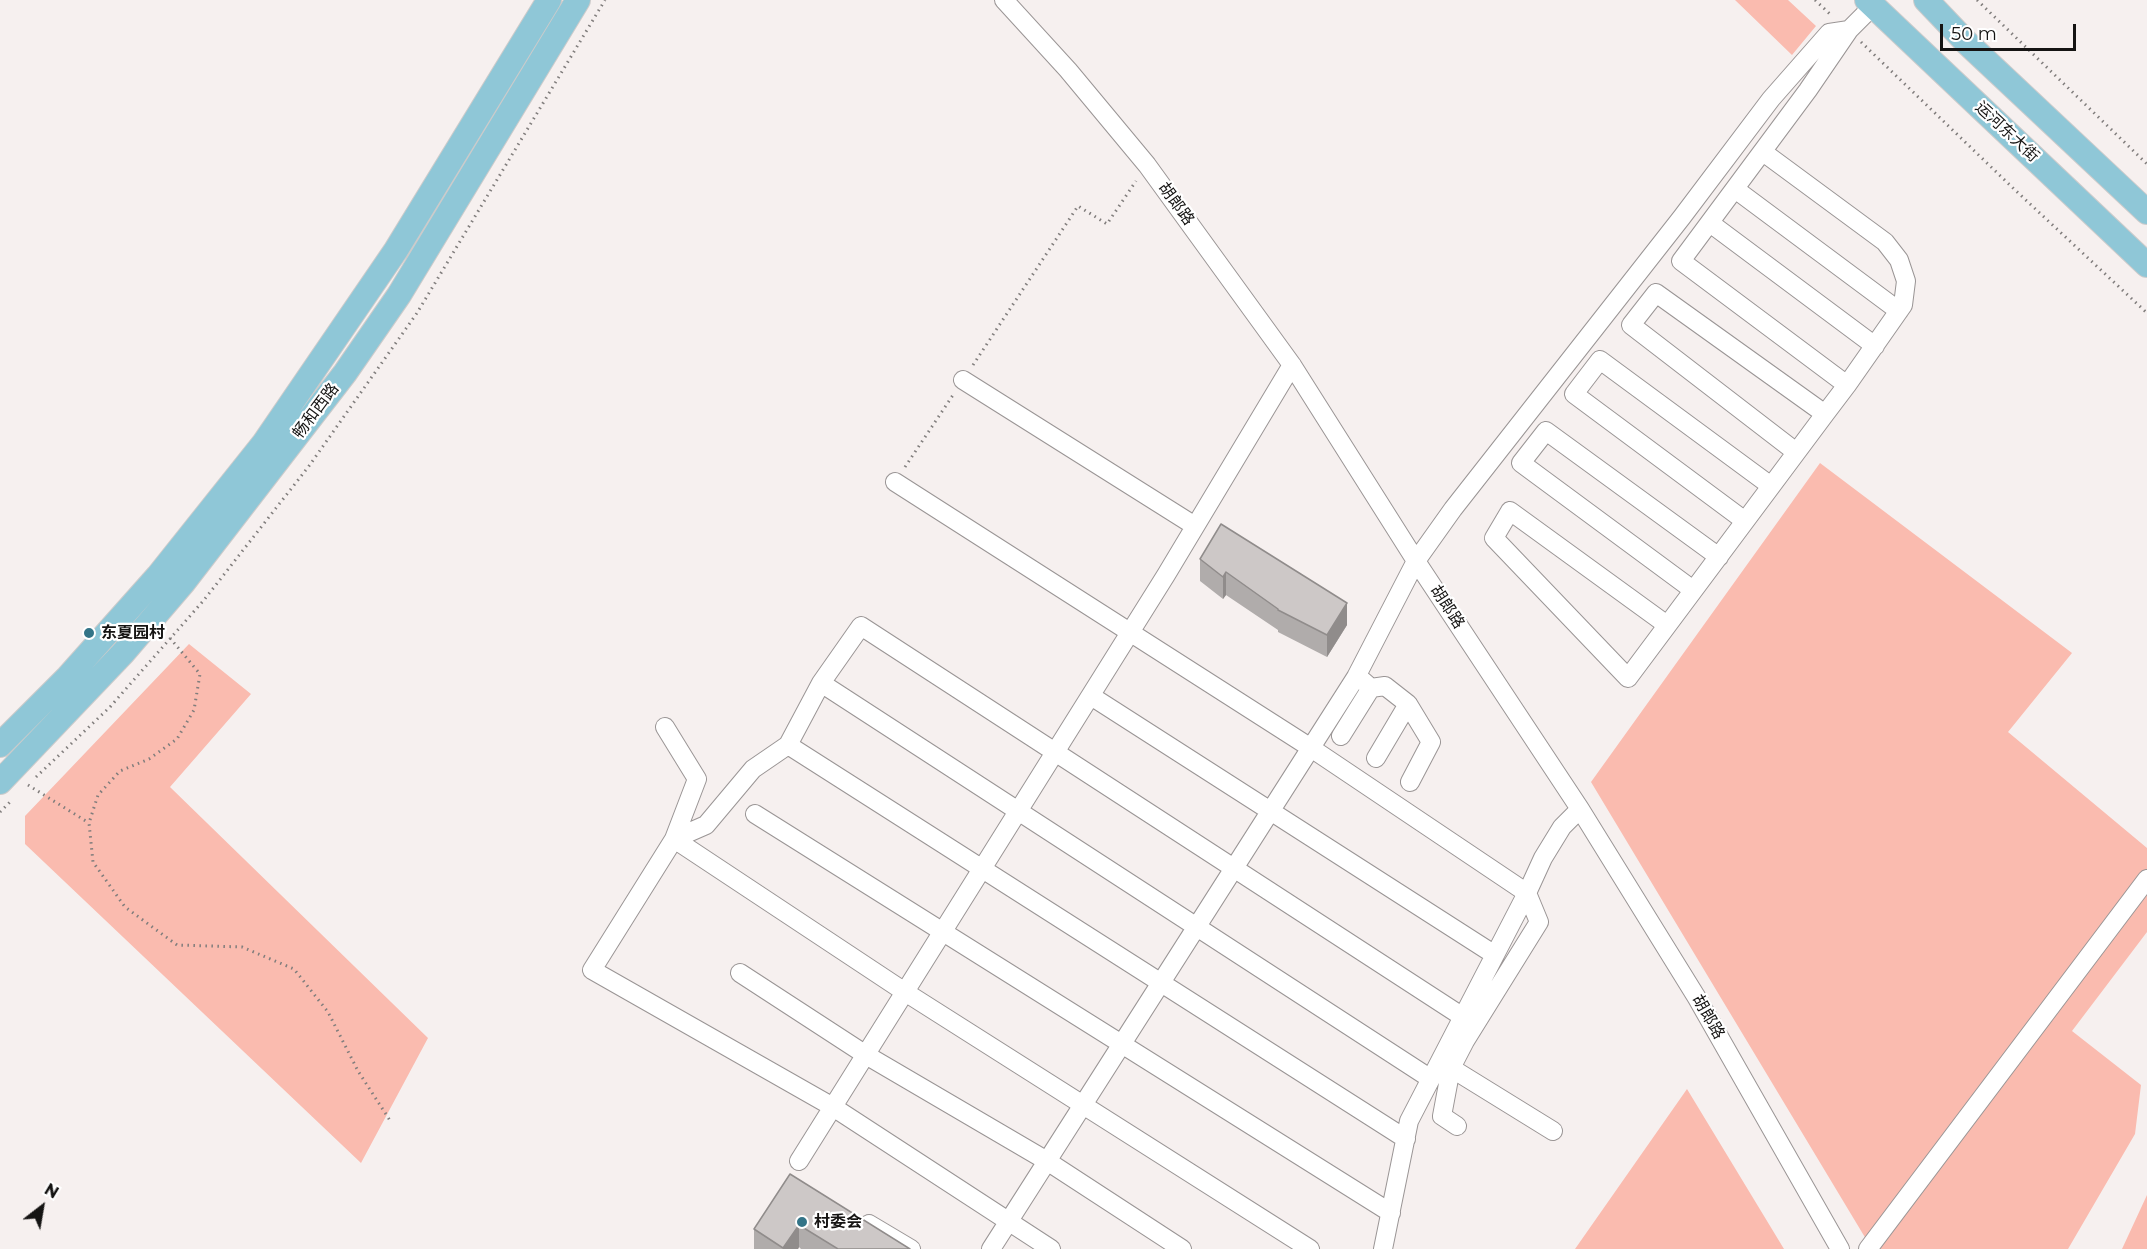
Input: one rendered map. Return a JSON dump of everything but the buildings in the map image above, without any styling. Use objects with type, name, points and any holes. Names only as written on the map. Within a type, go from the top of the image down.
[{"type":"main road","name":"畅和西路","points":[[0,745],[68,677],[158,576],[264,443],[396,250],[549,0]]},
{"type":"main road","name":"畅和西路","points":[[0,782],[123,653],[183,583],[345,373],[399,295],[578,0]]},
{"type":"main road","points":[[1926,0],[1967,43],[2147,212]]},
{"type":"main road","name":"运河东大街","points":[[1870,3],[2147,265]]},
{"type":"street","name":"胡郎路","points":[[1004,0],[1068,70],[1147,165],[1292,365],[1416,561],[1580,809],[1697,998],[1840,1249]]},
{"type":"street","points":[[1847,385],[1681,261],[1870,3]]},
{"type":"street","points":[[991,1249],[1356,677],[1416,561],[1453,509],[1682,217],[1771,99],[1829,33],[1849,30]]},
{"type":"street","points":[[1667,625],[1510,511],[1494,538],[1628,678],[1875,346],[1903,305],[1906,281],[1899,260],[1885,242],[1763,152]]},
{"type":"street","points":[[1735,189],[1899,311]]},
{"type":"street","points":[[1710,222],[1875,346]]},
{"type":"street","points":[[1797,452],[1631,325],[1656,293],[1825,414]]},
{"type":"street","points":[[1745,521],[1574,394],[1600,360],[1771,486]]},
{"type":"street","points":[[799,1161],[1130,632],[1292,365]]},
{"type":"street","points":[[963,380],[1195,526]]},
{"type":"street","points":[[1693,591],[1521,463],[1527,455],[1546,431],[1719,557]]},
{"type":"street","points":[[896,482],[1311,748],[1527,893],[1539,922],[1465,1041],[1451,1068],[1442,1116],[1457,1126]]},
{"type":"street","points":[[674,839],[706,825],[753,769],[788,745],[821,683],[861,626],[1463,1017]]},
{"type":"street","points":[[1356,677],[1371,688],[1385,686],[1408,704],[1431,742],[1410,782]]},
{"type":"street","points":[[821,683],[1431,1078]]},
{"type":"street","points":[[1341,736],[1371,688]]},
{"type":"street","points":[[1090,696],[1495,955]]},
{"type":"street","points":[[1376,758],[1408,704]]},
{"type":"street","points":[[665,727],[697,779],[674,839],[592,970],[833,1107],[1051,1249]]},
{"type":"street","points":[[788,745],[1406,1139]]},
{"type":"street","points":[[1383,1249],[1409,1121],[1543,858],[1562,827],[1580,809]]},
{"type":"street","points":[[755,814],[1390,1213]]},
{"type":"street","points":[[674,839],[905,992],[1310,1249]]},
{"type":"street","points":[[1868,1249],[2147,879]]},
{"type":"street","points":[[740,973],[866,1054],[1047,1161],[1182,1249]]},
{"type":"street","points":[[1451,1068],[1553,1131]]},
{"type":"street","points":[[850,1213],[911,1249]]},
{"type":"path","points":[[1977,0],[2147,164]]},
{"type":"path","points":[[1849,30],[2147,313]]},
{"type":"path","points":[[896,482],[1078,206],[1107,224],[1147,165]]},
{"type":"path","points":[[170,638],[200,674],[194,710],[177,738],[149,759],[120,771],[98,795],[89,823],[93,862],[125,907],[177,945],[242,947],[294,969],[328,1012],[358,1071],[391,1122]]},
{"type":"path","points":[[28,785],[89,823]]},
{"type":"shaded area","points":[[1735,0],[1788,0],[1816,26],[1792,55]]},
{"type":"shaded area","points":[[1820,463],[2072,653],[2008,732],[2147,848],[2147,932],[2072,1031],[2141,1085],[2135,1134],[2068,1249],[1872,1249],[1591,782]]},
{"type":"shaded area","points":[[189,644],[251,694],[170,787],[428,1038],[361,1163],[25,844],[25,816]]},
{"type":"shaded area","points":[[1687,1089],[1784,1249],[1575,1249]]},
{"type":"shaded area","points":[[2147,1195],[2147,1249],[2122,1249]]},
{"type":"place","name":"东夏园村","points":[[89,633]]},
{"type":"place","name":"村委会","points":[[802,1222]]}]
